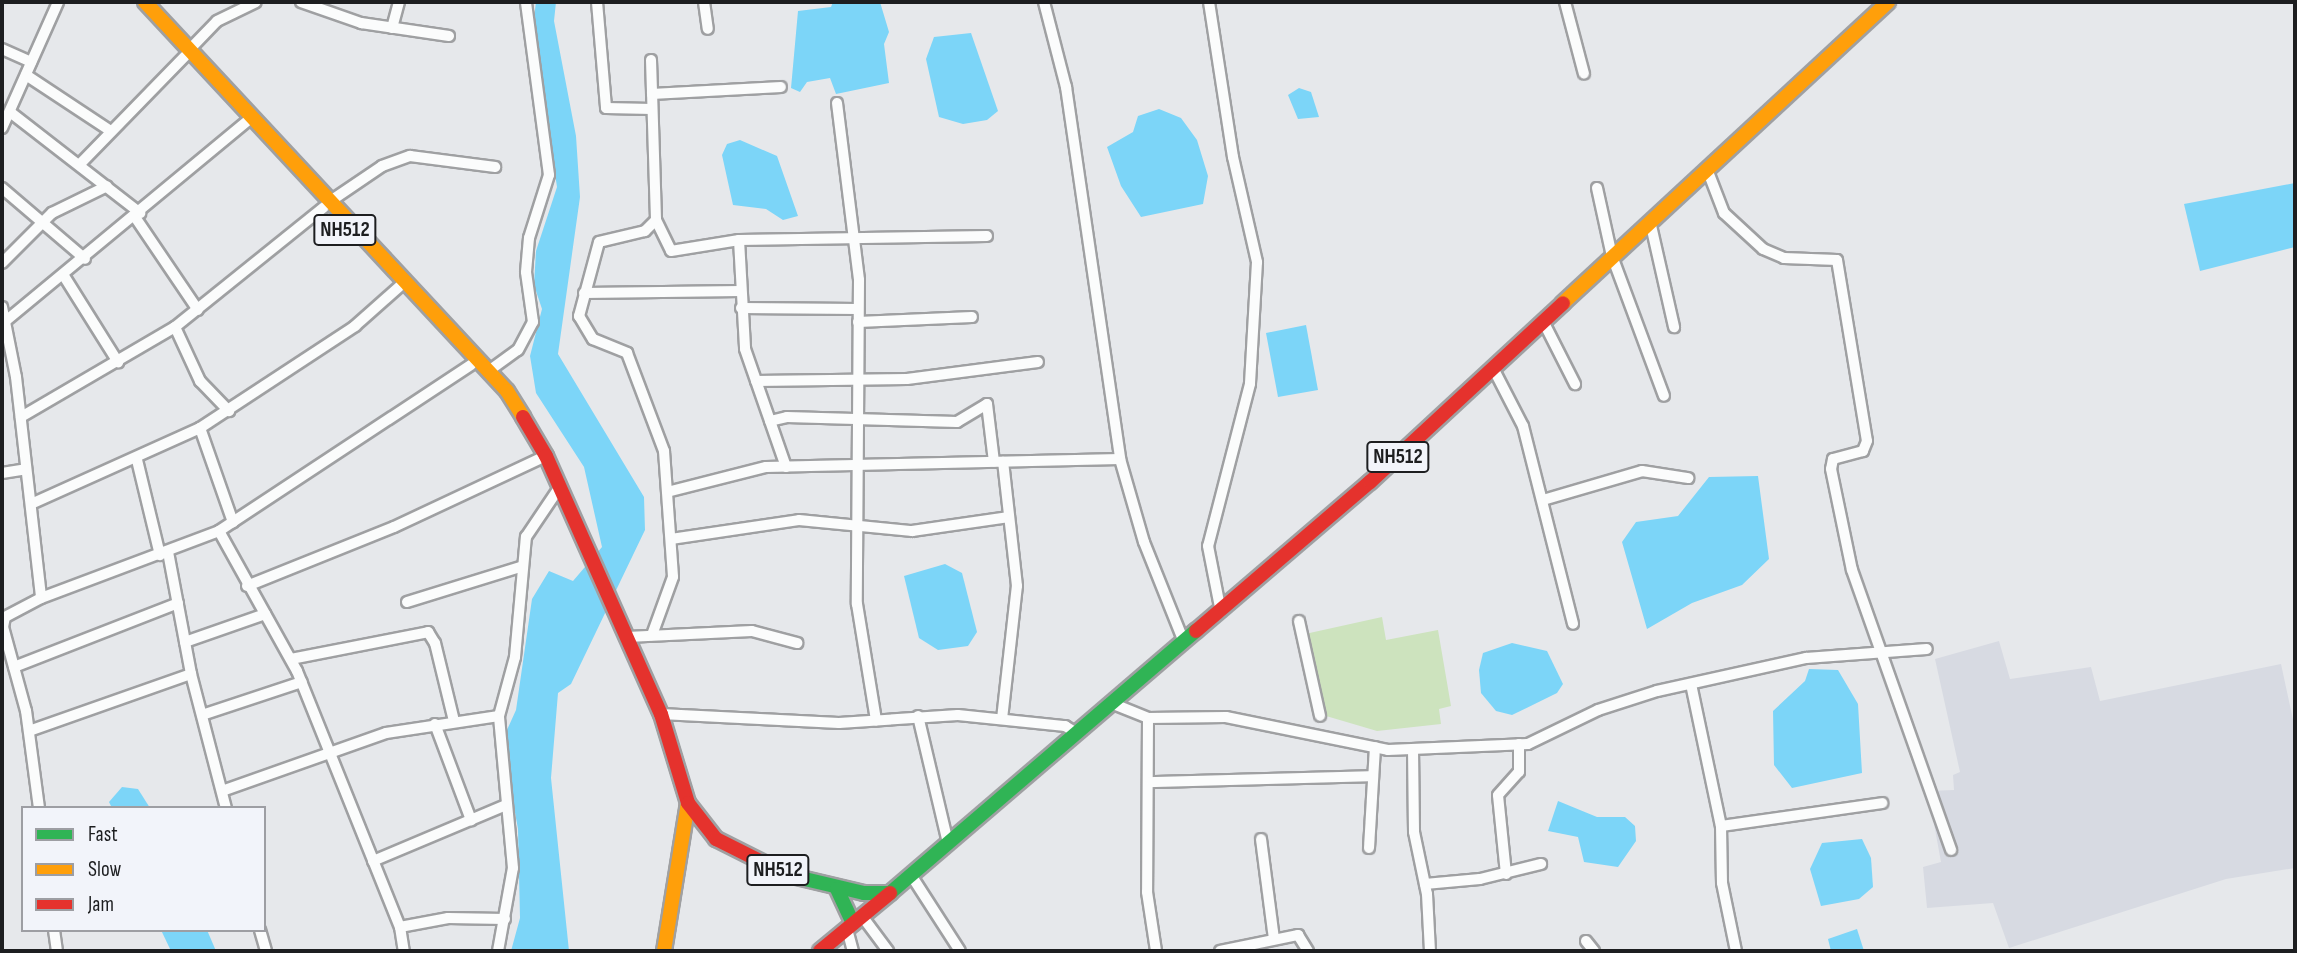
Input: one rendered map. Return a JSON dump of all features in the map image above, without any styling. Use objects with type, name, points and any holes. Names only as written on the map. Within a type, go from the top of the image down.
[{"type":"main road","name":"NH512","points":[[130,2],[188,52],[328,203],[399,288],[471,365],[544,464]]},
{"type":"main road","name":"NH512","points":[[145,2],[246,122],[491,370],[524,417],[661,714],[688,803],[716,839],[796,878],[836,889],[890,893],[1075,732],[1221,612],[1493,368],[1888,2]]},
{"type":"main road","name":"NH512","points":[[664,951],[688,803]]},
{"type":"main road","points":[[836,889],[854,923]]},
{"type":"main road","points":[[820,951],[890,893]]},
{"type":"street","points":[[2,128],[58,2]]},
{"type":"street","points":[[80,163],[217,20],[256,2]]},
{"type":"street","points":[[301,2],[392,28],[449,36]]},
{"type":"street","points":[[392,28],[399,2]]},
{"type":"street","points":[[491,370],[518,350],[533,322],[528,247],[549,169],[526,2]]},
{"type":"street","points":[[597,2],[606,108],[652,109]]},
{"type":"street","points":[[704,2],[708,29]]},
{"type":"street","points":[[1044,2],[1066,88],[1120,460],[1144,542],[1184,642]]},
{"type":"street","points":[[1209,2],[1233,157],[1257,262],[1250,384],[1208,546],[1221,612]]},
{"type":"street","points":[[1565,2],[1584,74]]},
{"type":"street","points":[[2,49],[31,62]]},
{"type":"street","points":[[651,60],[656,220],[671,251],[739,240],[987,236]]},
{"type":"street","points":[[26,75],[109,130]]},
{"type":"street","points":[[652,94],[781,87]]},
{"type":"street","points":[[837,103],[839,149],[856,239],[858,381],[854,469],[857,604],[876,720]]},
{"type":"street","points":[[10,112],[80,163],[138,215],[198,310]]},
{"type":"street","points":[[5,323],[138,215],[246,122]]},
{"type":"street","points":[[21,417],[175,327],[328,203],[367,175],[410,156],[495,167]]},
{"type":"street","points":[[1707,169],[1724,212],[1763,249],[1797,260],[1837,260],[1867,441],[1863,451],[1833,459],[1831,469],[1852,570],[1951,850]]},
{"type":"street","points":[[2,263],[42,221],[107,186]]},
{"type":"street","points":[[2,188],[85,259]]},
{"type":"street","points":[[1597,188],[1612,256],[1664,396]]},
{"type":"street","points":[[652,635],[673,577],[671,491],[664,451],[624,350],[589,335],[579,316],[599,242],[645,231],[656,220]]},
{"type":"street","points":[[1650,221],[1674,327]]},
{"type":"street","points":[[739,240],[745,349],[786,467]]},
{"type":"street","points":[[64,276],[118,362]]},
{"type":"street","points":[[31,504],[137,460],[229,411],[355,326],[399,288]]},
{"type":"street","points":[[584,293],[741,291]]},
{"type":"street","points":[[2,307],[21,417],[40,598]]},
{"type":"street","points":[[741,307],[858,309]]},
{"type":"street","points":[[858,322],[972,317]]},
{"type":"street","points":[[1543,321],[1575,384]]},
{"type":"street","points":[[175,327],[200,381],[229,411]]},
{"type":"street","points":[[756,381],[858,381],[1038,362]]},
{"type":"street","points":[[39,806],[29,731],[3,617],[40,598],[219,531],[471,365]]},
{"type":"street","points":[[1493,368],[1523,426],[1573,624]]},
{"type":"street","points":[[770,421],[856,419],[957,422],[987,404],[1009,517],[1016,617],[1002,719]]},
{"type":"street","points":[[200,428],[233,522]]},
{"type":"street","points":[[137,460],[178,603],[191,674],[226,806]]},
{"type":"street","points":[[671,491],[786,467],[854,469],[998,462],[1120,460]]},
{"type":"street","points":[[247,586],[544,464]]},
{"type":"street","points":[[2,473],[26,469]]},
{"type":"street","points":[[1543,500],[1642,471],[1688,478]]},
{"type":"street","points":[[498,951],[513,868],[499,716],[515,657],[523,566],[532,523],[557,491]]},
{"type":"street","points":[[671,539],[799,520],[912,531],[1009,517]]},
{"type":"street","points":[[219,531],[302,682],[400,927],[404,951]]},
{"type":"street","points":[[407,602],[523,566]]},
{"type":"street","points":[[14,667],[178,603]]},
{"type":"street","points":[[185,642],[265,614]]},
{"type":"street","points":[[1299,621],[1320,716]]},
{"type":"street","points":[[624,631],[652,635],[752,631],[797,643]]},
{"type":"street","points":[[291,659],[428,632],[435,643],[454,721]]},
{"type":"street","points":[[1111,703],[1148,718],[1226,717],[1375,747],[1413,749],[1519,744],[1538,742],[1598,710],[1691,684],[1806,659],[1927,649]]},
{"type":"street","points":[[29,731],[191,674]]},
{"type":"street","points":[[202,715],[302,682]]},
{"type":"street","points":[[1691,684],[1721,826],[1722,883],[1736,951]]},
{"type":"street","points":[[661,714],[876,720],[918,716],[1002,719],[1065,726],[1075,732]]},
{"type":"street","points":[[222,791],[330,751],[435,724],[499,716]]},
{"type":"street","points":[[918,716],[948,842]]},
{"type":"street","points":[[1148,718],[1151,782],[1147,892],[1156,951]]},
{"type":"street","points":[[435,724],[471,820]]},
{"type":"street","points":[[1506,874],[1498,795],[1518,772],[1519,744]]},
{"type":"street","points":[[1369,848],[1375,747]]},
{"type":"street","points":[[1413,749],[1414,832],[1425,884],[1430,951]]},
{"type":"street","points":[[1151,782],[1373,776]]},
{"type":"street","points":[[1721,826],[1882,803]]},
{"type":"street","points":[[373,861],[506,805]]},
{"type":"street","points":[[1261,839],[1274,939]]},
{"type":"street","points":[[1425,884],[1506,874],[1541,864]]},
{"type":"street","points":[[911,875],[960,951]]},
{"type":"street","points":[[400,927],[448,918],[505,919]]},
{"type":"street","points":[[853,951],[854,923]]},
{"type":"street","points":[[854,923],[888,951]]},
{"type":"street","points":[[54,932],[57,951]]},
{"type":"street","points":[[261,932],[266,951]]},
{"type":"street","points":[[1220,951],[1298,935],[1308,951]]},
{"type":"street","points":[[1586,941],[1594,951]]},
{"type":"shaded area","points":[[1999,641],[2010,679],[2091,667],[2100,701],[2281,664],[2295,729],[2295,868],[2226,879],[2009,948],[1993,903],[1927,908],[1923,867],[1941,862],[1928,791],[1954,790],[1953,775],[1960,772],[1935,659]]},
{"type":"green space","points":[[1382,617],[1386,640],[1438,630],[1451,706],[1439,709],[1441,724],[1377,731],[1316,713],[1305,634]]},
{"type":"water","points":[[536,2],[556,2],[554,21],[576,136],[580,197],[558,354],[644,497],[645,530],[571,684],[558,693],[551,778],[569,951],[511,951],[520,918],[518,829],[502,741],[516,710],[532,599],[549,571],[573,581],[602,547],[584,467],[536,393],[530,356],[542,309],[534,285],[536,251],[557,187],[533,26]]},
{"type":"water","points":[[833,2],[880,2],[889,32],[884,44],[889,83],[836,94],[830,78],[807,82],[800,92],[791,88],[798,11],[831,7]]},
{"type":"water","points":[[971,33],[998,111],[987,120],[963,124],[939,117],[926,59],[934,37]]},
{"type":"water","points":[[1299,88],[1311,92],[1319,117],[1298,119],[1288,95]]},
{"type":"water","points":[[1159,109],[1181,118],[1197,140],[1208,176],[1203,204],[1141,217],[1121,186],[1107,147],[1133,132],[1138,116]]},
{"type":"water","points":[[740,140],[777,156],[798,216],[783,220],[766,209],[733,205],[722,155],[727,144]]},
{"type":"water","points":[[2295,183],[2295,247],[2200,271],[2184,204]]},
{"type":"water","points":[[1306,325],[1318,390],[1278,397],[1266,333]]},
{"type":"water","points":[[1758,476],[1769,559],[1742,585],[1692,603],[1647,629],[1622,542],[1636,522],[1678,516],[1709,477]]},
{"type":"water","points":[[945,564],[962,573],[977,632],[968,646],[938,650],[919,638],[904,576]]},
{"type":"water","points":[[1512,643],[1547,651],[1563,684],[1557,693],[1512,715],[1496,711],[1481,693],[1479,670],[1483,653]]},
{"type":"water","points":[[1809,669],[1838,670],[1858,704],[1862,773],[1792,788],[1774,765],[1773,711],[1805,681]]},
{"type":"water","points":[[122,787],[138,789],[149,806],[111,806],[109,802]]},
{"type":"water","points":[[1558,801],[1597,817],[1625,817],[1635,826],[1636,841],[1618,867],[1584,862],[1578,837],[1548,831]]},
{"type":"water","points":[[1862,839],[1871,858],[1873,887],[1859,899],[1821,906],[1810,869],[1822,843]]},
{"type":"water","points":[[1857,929],[1864,951],[1831,951],[1828,939]]},
{"type":"water","points":[[162,932],[208,932],[216,951],[171,951]]},
{"type":"traffic: fast","points":[[788,875],[864,893],[890,893],[1196,631]]},
{"type":"traffic: fast","points":[[837,889],[853,924]]},
{"type":"traffic: slow","points":[[145,2],[507,391],[523,417]]},
{"type":"traffic: slow","points":[[1563,303],[1888,2]]},
{"type":"traffic: slow","points":[[664,951],[688,803]]},
{"type":"traffic: jam","points":[[1196,631],[1370,482],[1563,303]]},
{"type":"traffic: jam","points":[[523,417],[546,456],[661,714],[688,803],[716,839],[788,875]]},
{"type":"traffic: jam","points":[[820,951],[890,893]]}]
